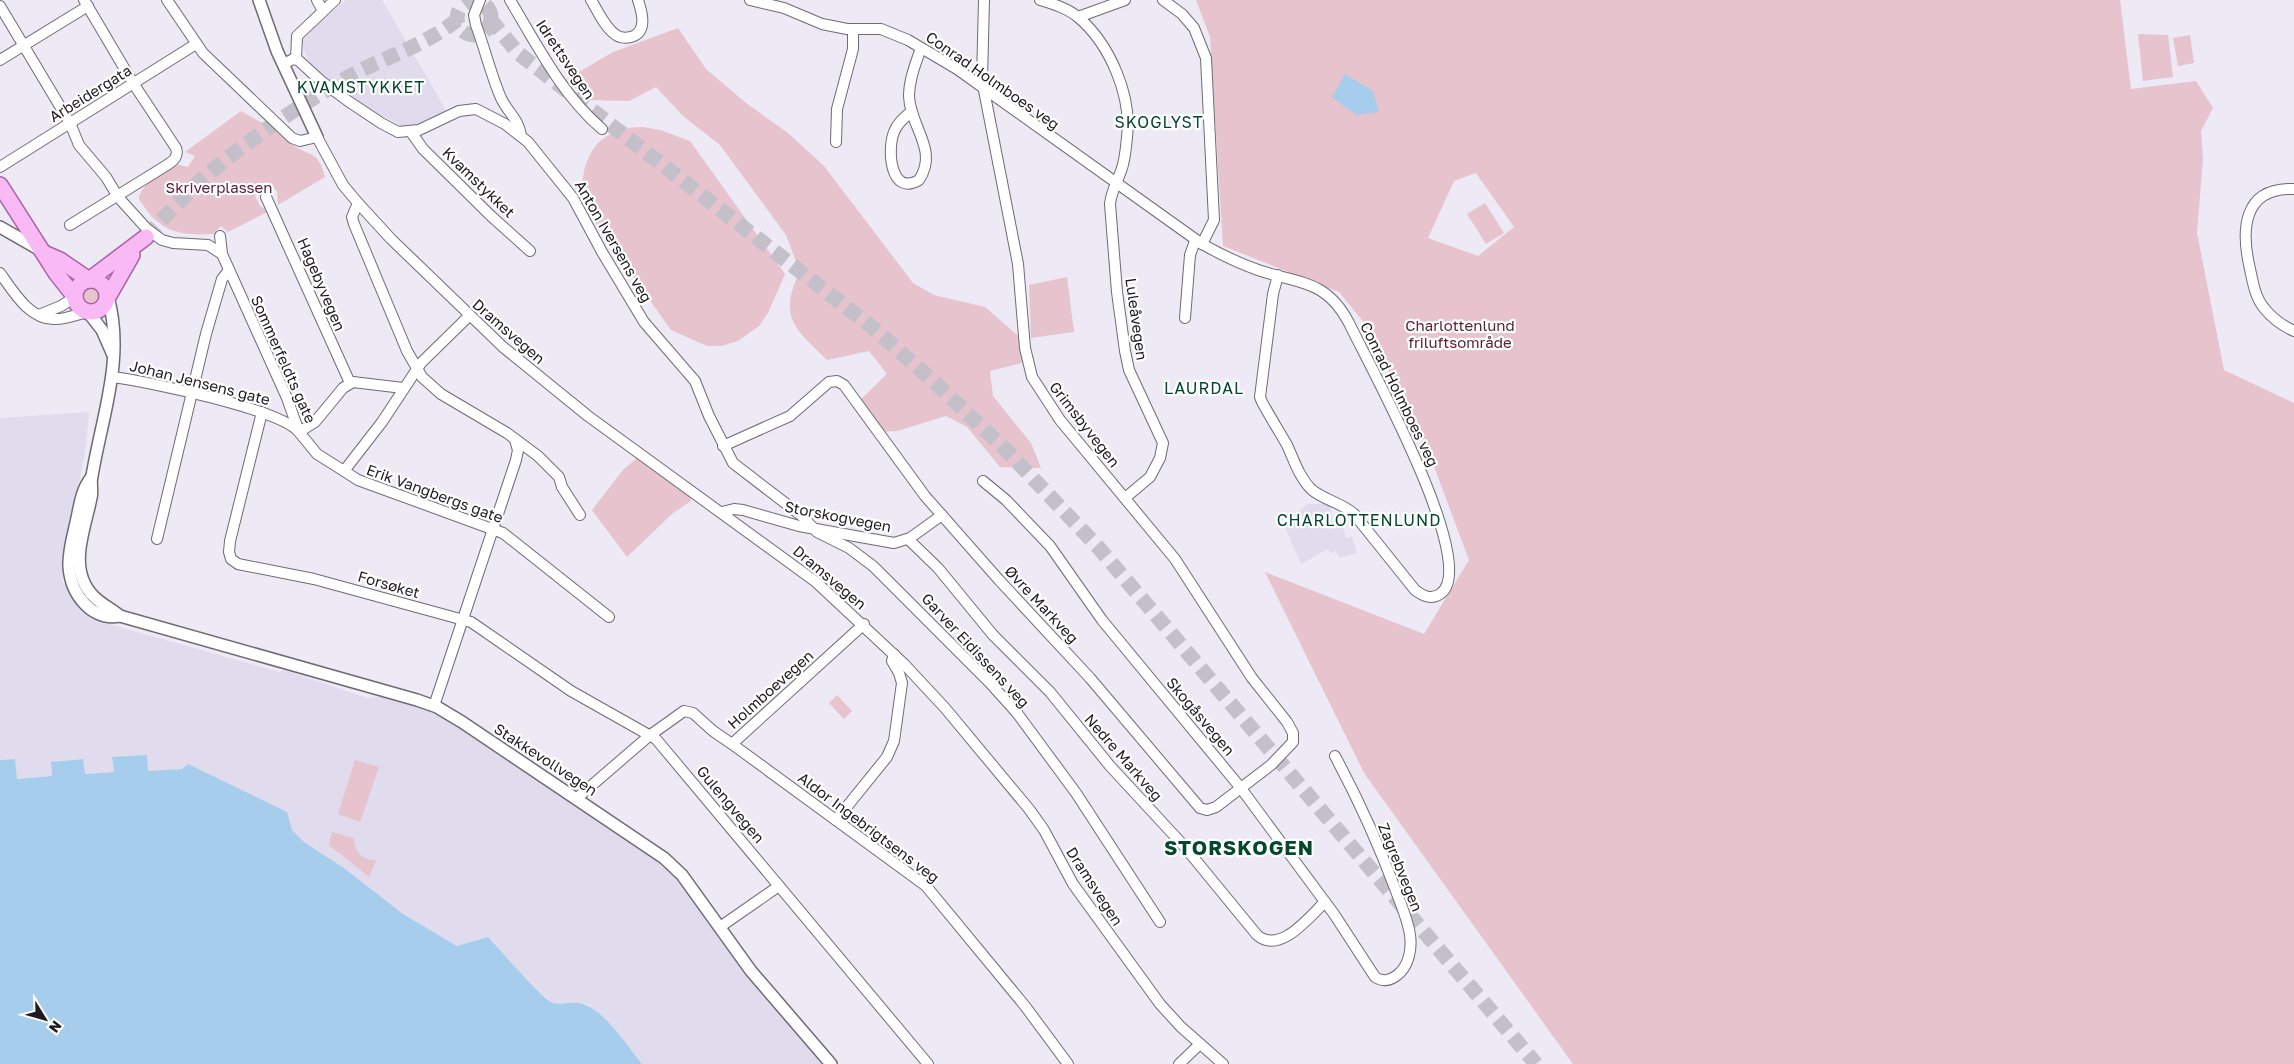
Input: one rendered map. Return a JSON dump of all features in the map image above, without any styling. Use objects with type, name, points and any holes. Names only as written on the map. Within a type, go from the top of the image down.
[{"type":"main road","points":[[0,185],[56,273],[75,297],[79,307],[88,312],[101,309],[123,269],[144,240],[78,288],[75,297]]},
{"type":"main road","points":[[44,253],[60,260],[89,280],[97,281],[104,286],[108,297]]},
{"type":"street","points":[[167,0],[196,44],[292,138],[300,141],[317,137],[284,64],[259,0]]},
{"type":"street","points":[[317,0],[323,11]]},
{"type":"street","points":[[296,59],[297,36],[335,0]]},
{"type":"street","points":[[480,0],[474,14],[476,25],[500,95],[507,108],[516,118],[521,135]]},
{"type":"street","name":"Idrettsvegen","points":[[510,0],[568,94],[602,129]]},
{"type":"street","points":[[591,0],[611,31],[620,37],[634,36],[642,27],[643,16],[638,0]]},
{"type":"street","name":"Conrad Holmboes veg","points":[[750,0],[784,8],[822,24],[853,29],[881,29],[900,36],[957,69],[1198,242],[1236,261],[1308,284],[1331,296],[1349,323],[1411,446],[1438,516],[1450,565],[1449,580],[1443,592],[1435,597],[1428,597],[1416,590],[1359,519],[1344,505],[1317,494],[1310,488],[1301,476],[1260,397],[1273,294],[1278,275]]},
{"type":"street","name":"Grimsbyvegen","points":[[984,0],[981,57],[984,90],[1018,264],[1023,297],[1024,348],[1032,377],[1051,407],[1175,560],[1252,678],[1293,733],[1293,742],[1288,748],[1271,765],[1240,787]]},
{"type":"street","points":[[1040,0],[1065,9],[1078,17],[1125,0]]},
{"type":"street","points":[[1164,0],[1182,14],[1194,28],[1206,58],[1214,220],[1190,255],[1185,318]]},
{"type":"street","points":[[0,60],[86,3],[133,83],[176,148],[179,157],[70,225]]},
{"type":"street","points":[[0,6],[70,123],[82,150],[147,229],[162,240],[172,243],[208,245],[222,254]]},
{"type":"street","name":"Luleåvegen","points":[[1078,17],[1106,53],[1118,78],[1124,97],[1128,136],[1123,165],[1110,204],[1122,334],[1129,370],[1163,443],[1160,458],[1153,472],[1125,498]]},
{"type":"street","points":[[836,142],[837,109],[853,49],[853,29]]},
{"type":"street","name":"Arbeidergata","points":[[0,168],[196,44]]},
{"type":"street","points":[[912,110],[894,129],[889,147],[893,172],[902,182],[910,184],[921,177],[927,156],[912,110],[910,84],[921,48]]},
{"type":"street","points":[[284,64],[296,59]]},
{"type":"street","points":[[296,59],[321,81],[380,123],[398,132],[411,132]]},
{"type":"street","name":"Anton Iversens veg","points":[[411,132],[459,111],[469,109],[493,116],[521,135],[573,198],[594,239],[644,322],[695,381],[723,446]]},
{"type":"street","name":"Kvamstykket","points":[[411,132],[423,149],[491,216],[530,251]]},
{"type":"street","name":"Dramsvegen","points":[[317,137],[343,185],[358,203],[469,316],[552,388],[816,582],[864,624],[894,654],[945,708],[1021,798],[1044,830],[1066,874],[1165,1010],[1223,1064]]},
{"type":"street","points":[[2294,189],[2276,191],[2261,199],[2249,212],[2244,233],[2254,288],[2260,303],[2273,317],[2294,332]]},
{"type":"street","name":"Hagebyvegen","points":[[266,197],[350,383]]},
{"type":"street","points":[[358,203],[352,217],[354,224],[407,351],[417,370],[440,394],[538,456],[559,477],[562,487],[580,514]]},
{"type":"street","points":[[0,227],[44,253]]},
{"type":"street","name":"Sommerfeldts gate","points":[[220,236],[222,254],[287,398],[300,432],[316,454],[344,471]]},
{"type":"street","points":[[157,539],[222,279],[229,270]]},
{"type":"street","points":[[0,273],[17,297],[39,314],[54,320],[88,312],[102,330],[113,355]]},
{"type":"street","points":[[39,314],[61,306],[75,297]]},
{"type":"street","name":"Stakkevollvegen","points":[[108,297],[115,338],[112,377],[91,478],[84,490],[72,542],[69,566],[71,580],[80,599],[94,612],[104,617],[120,616],[434,706],[577,798],[664,858],[688,882],[751,971],[831,1064]]},
{"type":"street","points":[[344,471],[382,422],[403,388],[417,370],[469,316]]},
{"type":"street","name":"Johan Jensens gate","points":[[112,377],[192,394],[262,412],[290,424],[300,432]]},
{"type":"street","name":"Øvre Markveg","points":[[723,446],[746,434],[784,420],[800,409],[826,384],[837,381],[846,386],[917,486],[999,580],[1090,678],[1200,808],[1211,810],[1240,787]]},
{"type":"street","points":[[300,432],[315,422],[343,388],[350,383],[364,382],[403,388]]},
{"type":"street","name":"Forsøket","points":[[262,412],[230,541],[230,556],[238,564],[308,578],[462,620]]},
{"type":"street","points":[[434,706],[516,460],[518,450],[515,440]]},
{"type":"street","name":"Garver Eidissens veg","points":[[723,446],[740,469],[802,516],[812,527],[823,535],[849,548],[878,570],[1005,699],[1086,807],[1132,883],[1160,922]]},
{"type":"street","name":"Erik Vangbergs gate","points":[[344,471],[358,480],[494,529],[536,558],[610,617]]},
{"type":"street","name":"Skogåsvegen","points":[[983,481],[1006,500],[1050,546],[1102,620],[1240,787],[1325,902],[1372,971],[1382,980]]},
{"type":"street","name":"Storskogvegen","points":[[722,512],[734,509],[743,510],[812,527],[894,543],[908,539],[942,514]]},
{"type":"street","name":"Nedre Markveg","points":[[908,539],[938,568],[993,635],[1054,698],[1110,766],[1184,846],[1257,935],[1270,942],[1282,939],[1325,902]]},
{"type":"street","name":"Gulengvegen","points":[[462,620],[481,627],[571,691],[649,736],[668,752],[928,1064]]},
{"type":"street","name":"Holmboevegen","points":[[577,798],[649,736],[678,714],[687,710],[732,744],[864,624]]},
{"type":"street","points":[[836,820],[887,757],[894,742],[902,683],[892,661],[894,654]]},
{"type":"street","name":"Aldor Ingebrigtsens veg","points":[[732,744],[916,879],[932,893],[1025,1006],[1068,1064]]},
{"type":"street","name":"Zagrebvegen","points":[[1335,756],[1378,847],[1409,928],[1410,949],[1407,963],[1395,977],[1382,980]]},
{"type":"street","points":[[720,927],[779,886]]},
{"type":"street","points":[[1179,1064],[1200,1044]]},
{"type":"shaded area","points":[[346,0],[382,0],[447,112],[407,129],[354,100],[310,65],[300,39]]},
{"type":"shaded area","points":[[89,412],[86,445],[62,581],[91,619],[279,672],[284,670],[367,698],[396,695],[478,733],[685,874],[742,956],[834,1064],[642,1064],[609,1024],[589,1005],[581,1003],[553,1003],[536,990],[488,937],[457,946],[403,914],[344,868],[304,842],[292,830],[182,769],[147,771],[112,757],[114,772],[84,774],[82,759],[51,762],[52,776],[16,779],[15,759],[0,760],[0,418]]},
{"type":"shaded area","points":[[1308,504],[1327,504],[1330,506],[1333,525],[1342,523],[1346,538],[1352,537],[1357,553],[1339,558],[1336,551],[1332,553],[1327,549],[1301,564],[1284,525]]},
{"type":"green space","name":"Charlottenlund friluftsområde","points":[[1196,0],[2120,0],[2131,89],[2196,81],[2213,108],[2201,131],[2203,158],[2197,233],[2224,370],[2294,403],[2294,1064],[1573,1064],[1364,773],[1265,572],[1424,634],[1469,560],[1426,445],[1362,320],[1339,292],[1223,246],[1210,37]],"holes":[[[1476,173],[1514,227],[1478,256],[1428,238],[1454,181]]]},
{"type":"green space","points":[[678,28],[706,69],[746,103],[788,133],[824,166],[913,283],[934,295],[985,307],[1024,341],[1022,363],[990,371],[993,396],[1031,443],[1041,468],[1000,467],[967,427],[946,416],[897,431],[881,432],[857,403],[887,374],[869,351],[827,360],[799,331],[793,322],[790,312],[790,301],[793,287],[800,272],[786,235],[720,145],[683,116],[656,87],[629,101],[586,100],[567,79],[613,52]]},
{"type":"green space","points":[[2138,34],[2168,35],[2173,77],[2143,81]]},
{"type":"green space","points":[[2190,35],[2194,63],[2178,66],[2173,38]]},
{"type":"green space","name":"Skriverplassen","points":[[241,111],[262,123],[266,120],[289,142],[317,158],[325,177],[278,205],[277,191],[272,187],[263,186],[255,196],[260,206],[269,211],[228,232],[221,226],[213,234],[189,234],[161,225],[146,210],[139,199],[143,189],[153,179],[175,164],[188,167],[195,156],[185,152]]},
{"type":"green space","points":[[643,127],[660,130],[690,141],[785,274],[768,313],[759,326],[738,341],[721,346],[707,346],[671,330],[597,226],[586,203],[582,188],[584,172],[593,149],[612,133],[627,128]]},
{"type":"green space","points":[[1485,203],[1504,233],[1486,244],[1467,214]]},
{"type":"green space","points":[[1067,277],[1074,332],[1031,338],[1029,285]]},
{"type":"green space","points":[[92,288],[98,291],[101,297],[98,303],[92,306],[86,303],[83,297],[86,291]]},
{"type":"green space","points":[[637,458],[690,496],[691,501],[673,513],[627,557],[592,510],[623,470]]},
{"type":"green space","points":[[837,695],[852,711],[844,719],[829,703]]},
{"type":"green space","points":[[355,760],[379,767],[360,822],[338,814]]},
{"type":"green space","points":[[332,832],[354,838],[357,851],[363,857],[376,860],[369,877],[329,845]]},
{"type":"water","points":[[1345,74],[1373,91],[1379,112],[1356,115],[1332,97]]},
{"type":"water","points":[[147,755],[148,771],[182,769],[188,764],[287,812],[292,830],[304,842],[344,868],[403,914],[457,946],[488,937],[530,984],[548,1000],[553,1003],[583,1004],[599,1014],[615,1030],[642,1064],[0,1064],[0,760],[15,759],[17,779],[52,776],[51,762],[83,759],[85,774],[114,772],[112,757]]},
{"type":"tunnel","points":[[474,1],[486,6],[491,18],[486,30],[474,35],[462,30],[457,18],[462,6],[474,1]]},
{"type":"tunnel","points":[[490,19],[518,53],[872,327],[931,379],[1007,451],[1098,547],[1536,1064]]},
{"type":"tunnel","points":[[146,237],[183,197],[207,175],[276,122],[350,76],[419,44],[457,20]]},
{"type":"district","name":"KVAMSTYKKET","points":[[361,87]]},
{"type":"district","name":"SKOGLYST","points":[[1159,122]]},
{"type":"district","name":"LAURDAL","points":[[1204,388]]},
{"type":"district","name":"CHARLOTTENLUND","points":[[1359,520]]},
{"type":"district","name":"STORSKOGEN","points":[[1239,847]]}]
